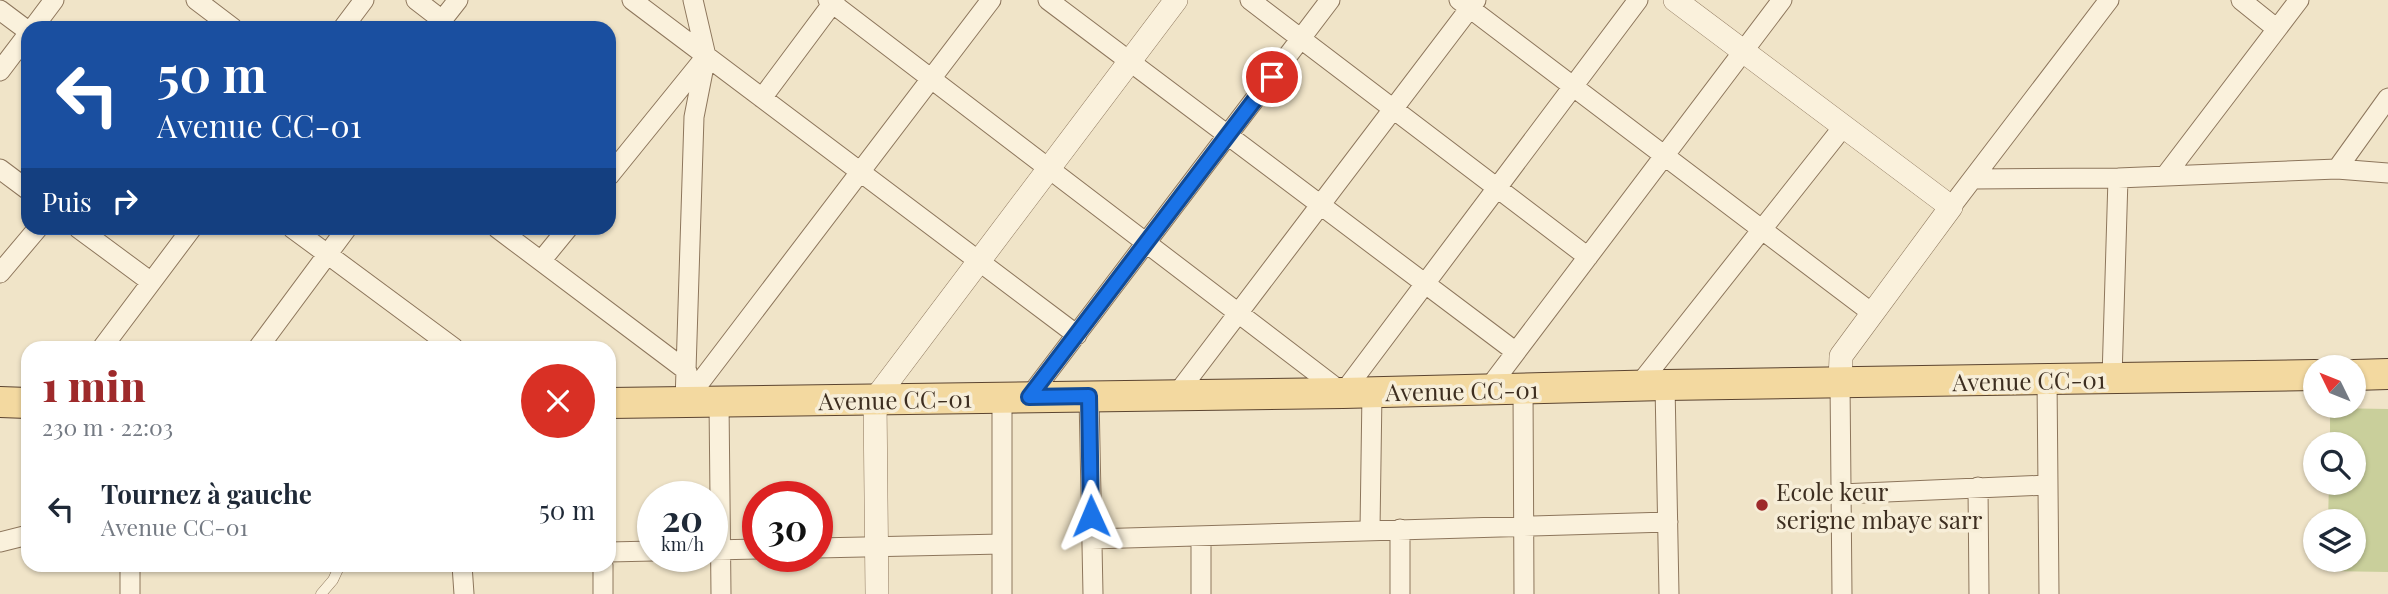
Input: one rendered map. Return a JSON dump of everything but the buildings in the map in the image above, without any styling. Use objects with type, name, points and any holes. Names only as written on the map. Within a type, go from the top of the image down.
[{"type":"main road","points":[[2366,374],[2388,374]]},
{"type":"main road","name":"Avenue CC-01","points":[[616,403],[1358,393],[1652,385],[2303,375]]},
{"type":"main road","points":[[0,402],[21,403]]},
{"type":"street","points":[[38,21],[54,0]]},
{"type":"street","points":[[348,21],[364,0]]},
{"type":"street","points":[[416,0],[436,21]]},
{"type":"street","points":[[441,21],[458,0]]},
{"type":"street","points":[[632,0],[1077,335]]},
{"type":"street","points":[[685,402],[694,117],[706,56],[692,0]]},
{"type":"street","points":[[685,402],[991,0]]},
{"type":"street","points":[[1048,0],[1516,352]]},
{"type":"street","points":[[877,594],[875,400],[1176,0]]},
{"type":"street","points":[[1250,0],[1588,257]]},
{"type":"street","points":[[1002,594],[1002,544],[1016,397],[1077,335],[1330,0]]},
{"type":"street","points":[[1370,530],[1358,393],[1425,284],[1639,0]]},
{"type":"street","points":[[1675,0],[1951,207]]},
{"type":"street","points":[[1488,389],[1782,0]]},
{"type":"street","points":[[2241,0],[2277,29]]},
{"type":"street","points":[[2165,176],[2299,0]]},
{"type":"street","points":[[762,97],[832,1],[1238,313],[1358,393]]},
{"type":"street","points":[[202,2],[225,21]]},
{"type":"street","points":[[1176,395],[1394,109],[1469,3],[1573,87],[1872,313]]},
{"type":"street","points":[[1842,594],[1840,356],[1973,179],[2099,4]]},
{"type":"street","points":[[0,10],[21,26]]},
{"type":"street","points":[[0,71],[21,42]]},
{"type":"street","points":[[616,167],[706,56]]},
{"type":"street","points":[[2337,169],[2388,98]]},
{"type":"street","points":[[1669,594],[1668,522],[1652,385],[1762,230],[1843,127]]},
{"type":"street","points":[[0,169],[21,185]]},
{"type":"street","points":[[1973,179],[2118,178],[2337,169],[2388,173]]},
{"type":"street","points":[[2112,379],[2118,178]]},
{"type":"street","points":[[0,273],[32,235]]},
{"type":"street","points":[[87,235],[151,282]]},
{"type":"street","points":[[107,341],[187,235]]},
{"type":"street","points":[[301,235],[445,341]]},
{"type":"street","points":[[263,341],[341,235]]},
{"type":"street","points":[[506,235],[687,371]]},
{"type":"street","points":[[541,261],[562,235]]},
{"type":"street","points":[[2047,379],[2049,594]]},
{"type":"street","points":[[1523,388],[1524,594]]},
{"type":"street","points":[[1089,396],[1093,594]]},
{"type":"street","points":[[718,481],[719,401]]},
{"type":"street","points":[[1841,494],[2048,485]]},
{"type":"street","points":[[1978,487],[1979,594]]},
{"type":"street","points":[[1092,539],[1668,522]]},
{"type":"street","points":[[1400,529],[1400,594]]},
{"type":"street","points":[[1201,536],[1201,594]]},
{"type":"street","points":[[0,542],[21,537]]},
{"type":"street","points":[[833,548],[1002,544]]},
{"type":"street","points":[[616,552],[637,551]]},
{"type":"street","points":[[130,572],[130,594]]},
{"type":"street","points":[[462,572],[464,594]]},
{"type":"street","points":[[603,572],[603,594]]},
{"type":"street","points":[[719,572],[721,594]]},
{"type":"lane","points":[[321,594],[337,572]]},
{"type":"green space","points":[[2366,409],[2388,409],[2388,572],[2366,572],[2366,509],[2328,509],[2329,495],[2366,495],[2366,432],[2330,432],[2330,418],[2366,418]]},
{"type":"place","name":"Ecole keur serigne mbaye sarr","points":[[1762,505]]},
{"type":"route","points":[[1091,516],[1089,396],[1029,397],[1272,77]]}]
